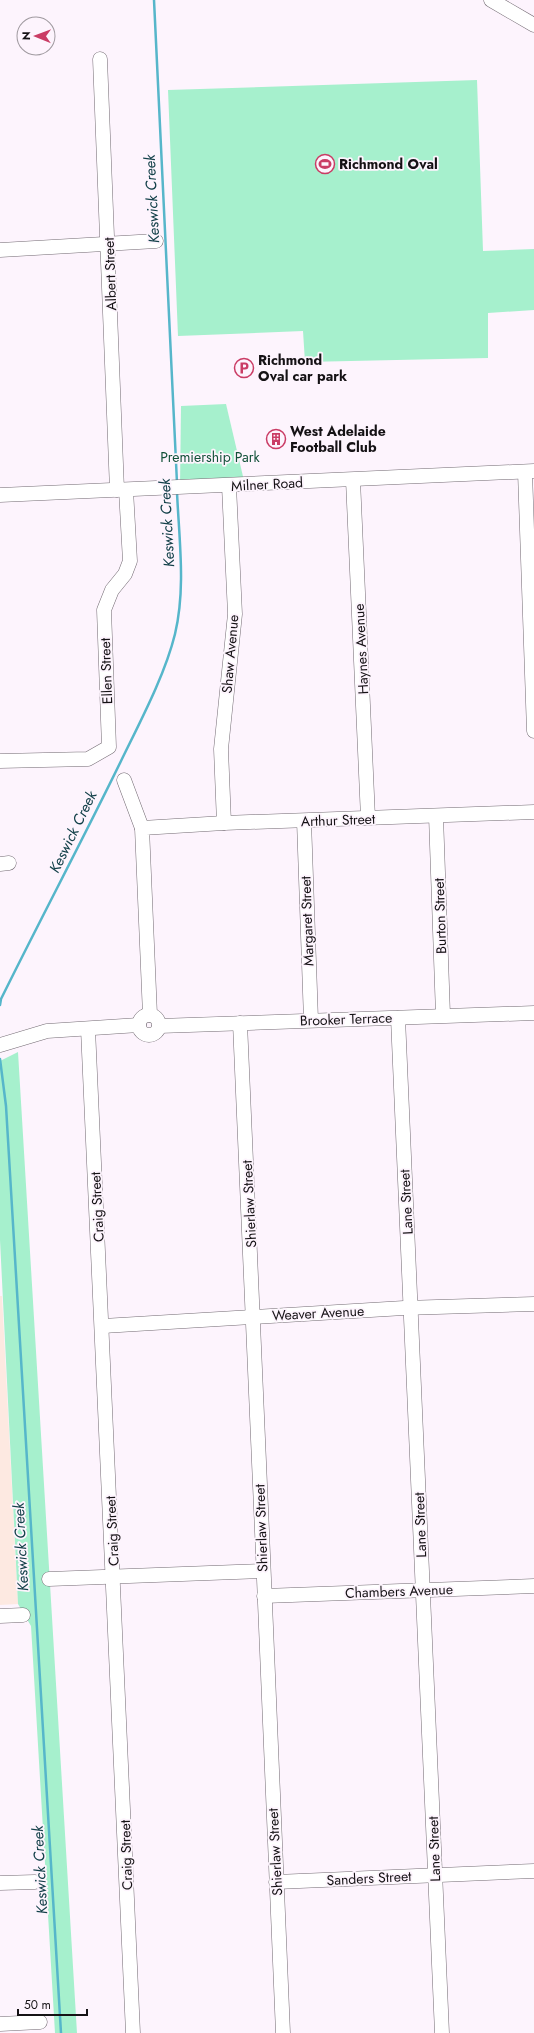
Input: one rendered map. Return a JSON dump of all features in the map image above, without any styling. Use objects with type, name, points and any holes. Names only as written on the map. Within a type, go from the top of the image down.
[{"type":"street","points":[[491,0],[534,25]]},
{"type":"street","name":"Albert Street","points":[[100,58],[122,490]]},
{"type":"street","points":[[0,250],[156,241]]},
{"type":"street","points":[[529,471],[534,731]]},
{"type":"street","name":"Milner Road","points":[[0,495],[229,486],[529,471]]},
{"type":"street","name":"Haynes Avenue","points":[[353,480],[368,818]]},
{"type":"street","name":"Shaw Avenue","points":[[224,823],[220,749],[235,614],[229,486]]},
{"type":"street","name":"Ellen Street","points":[[0,761],[88,759],[109,747],[104,610],[110,595],[125,574],[130,561],[122,490]]},
{"type":"street","points":[[124,780],[142,828],[154,1021]]},
{"type":"street","name":"Arthur Street","points":[[142,828],[224,823],[534,812]]},
{"type":"street","name":"Burton Street","points":[[436,816],[443,1015]]},
{"type":"street","name":"Margaret Street","points":[[304,821],[311,1020]]},
{"type":"street","name":"Brooker Terrace","points":[[154,1021],[240,1023],[534,1013]]},
{"type":"street","points":[[4,1044],[47,1031],[139,1025],[145,1016],[154,1021]]},
{"type":"street","name":"Lane Street","points":[[398,1018],[442,2033]]},
{"type":"street","name":"Shierlaw Street","points":[[240,1023],[254,1317],[264,1596],[283,2033]]},
{"type":"street","name":"Craig Street","points":[[88,1029],[103,1326],[133,2033]]},
{"type":"street","name":"Weaver Avenue","points":[[103,1326],[411,1308],[534,1304]]},
{"type":"street","points":[[49,1579],[114,1578],[263,1571]]},
{"type":"street","name":"Chambers Avenue","points":[[264,1596],[534,1586]]},
{"type":"street","points":[[0,1616],[23,1615]]},
{"type":"street","name":"Sanders Street","points":[[276,1882],[534,1871]]},
{"type":"street","points":[[0,1883],[35,1882]]},
{"type":"street","points":[[0,2024],[40,2022]]},
{"type":"shaded area","points":[[0,1296],[2,1296],[18,1604],[0,1605]]},
{"type":"green space","name":"Richmond Oval","points":[[477,80],[483,251],[534,249],[534,310],[488,313],[488,358],[305,362],[303,331],[178,336],[168,90]]},
{"type":"green space","name":"Premiership Park","points":[[226,404],[245,485],[180,488],[181,406]]},
{"type":"green space","points":[[18,1052],[77,2033],[55,2033],[31,1626],[18,1604],[0,1240],[0,1061]]},
{"type":"waterway","name":"Keswick Creek","points":[[154,0],[177,483]]},
{"type":"waterway","name":"Keswick Creek","points":[[0,1005],[1,999],[144,714],[159,682],[171,650],[178,617],[181,581],[177,492]]},
{"type":"waterway","name":"Keswick Creek","points":[[0,1059],[6,1106],[61,2033]]},
{"type":"place","name":"Richmond Oval","points":[[325,164]]},
{"type":"place","name":"Richmond Oval car park","points":[[244,368]]},
{"type":"place","name":"West Adelaide Football Club","points":[[276,439]]}]
